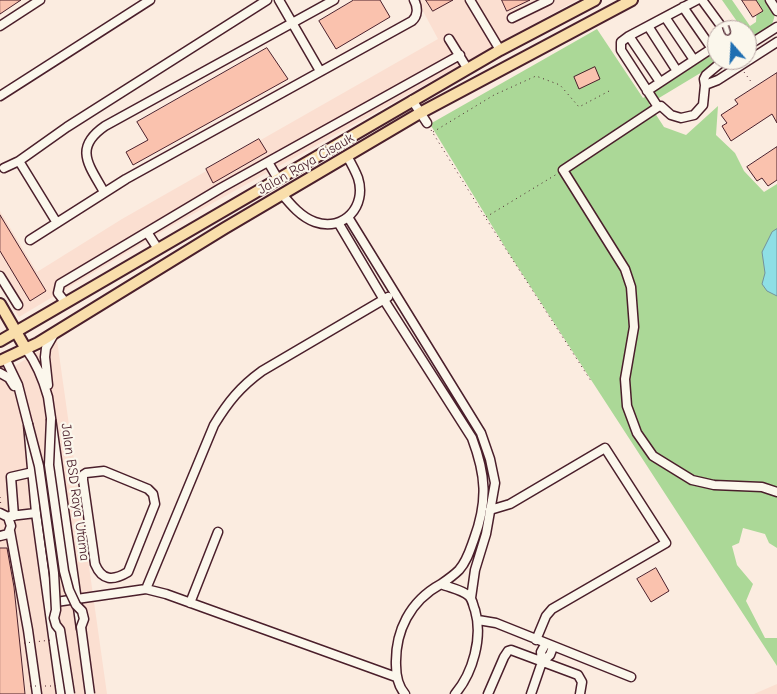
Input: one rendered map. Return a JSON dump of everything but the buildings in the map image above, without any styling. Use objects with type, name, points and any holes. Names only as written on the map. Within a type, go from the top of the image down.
[{"type":"main road","name":"Jalan Raya Cisauk","points":[[0,341],[412,100],[594,0]]},
{"type":"main road","name":"Jalan Raya Cisauk","points":[[2,357],[26,349],[420,113],[632,0]]},
{"type":"main road","name":"Jalan BSD Raya Utama","points":[[0,304],[26,349]]},
{"type":"street","points":[[0,26],[40,0]]},
{"type":"street","points":[[0,96],[150,0]]},
{"type":"street","points":[[248,0],[253,8]]},
{"type":"street","points":[[4,168],[19,161],[67,127],[267,0]]},
{"type":"street","points":[[279,0],[320,71]]},
{"type":"street","points":[[104,192],[86,155],[88,143],[95,133],[334,0]]},
{"type":"street","points":[[30,240],[104,192],[320,71],[412,22],[417,12],[414,0]]},
{"type":"street","points":[[470,0],[500,50]]},
{"type":"street","points":[[512,18],[549,0]]},
{"type":"street","points":[[658,107],[621,50],[621,42],[697,0]]},
{"type":"street","points":[[702,0],[717,20]]},
{"type":"street","points":[[770,0],[777,11]]},
{"type":"street","points":[[684,7],[707,37]]},
{"type":"street","points":[[665,17],[694,60]]},
{"type":"street","points":[[648,26],[677,71]]},
{"type":"street","points":[[757,40],[777,27]]},
{"type":"street","points":[[629,36],[660,82]]},
{"type":"street","points":[[449,39],[468,68]]},
{"type":"street","points":[[705,85],[718,80],[777,42]]},
{"type":"street","points":[[647,91],[707,51]]},
{"type":"street","points":[[64,302],[58,293],[60,284],[221,188],[460,55]]},
{"type":"street","points":[[710,70],[704,79],[703,105],[694,115],[681,118],[671,115],[661,106],[658,107],[563,170],[625,269],[631,287],[634,326],[625,379],[628,406],[637,433],[653,456],[692,480],[714,485],[762,487],[777,492]]},
{"type":"street","points":[[394,92],[402,107]]},
{"type":"street","points":[[412,100],[427,123]]},
{"type":"street","points":[[282,194],[303,216],[313,222],[328,225],[339,224],[357,206],[360,193],[358,178],[347,156]]},
{"type":"street","points":[[19,161],[57,223]]},
{"type":"street","points":[[268,162],[278,179]]},
{"type":"street","points":[[348,217],[394,294],[482,433],[490,459],[495,483],[486,534],[475,570],[471,598],[478,620],[476,649],[465,680],[455,694]]},
{"type":"street","points":[[339,224],[384,300],[472,438],[481,461],[485,485],[483,509],[468,555],[459,570],[432,589],[414,605],[398,636],[395,656],[396,677],[404,693]]},
{"type":"street","points":[[147,232],[158,249]]},
{"type":"street","points":[[0,276],[18,305]]},
{"type":"street","points":[[146,589],[214,426],[227,403],[245,383],[262,371],[394,294]]},
{"type":"street","points":[[48,397],[45,357],[46,348],[55,332]]},
{"type":"street","name":"Jalan BSD Raya Utama","points":[[26,349],[36,363],[48,397],[51,419],[49,465],[64,571],[69,590],[82,611],[84,619],[81,627],[91,694]]},
{"type":"street","points":[[2,357],[15,379],[39,466],[54,573],[56,610],[54,618],[60,630],[70,694]]},
{"type":"street","points":[[0,373],[9,378],[20,396]]},
{"type":"street","points":[[28,424],[36,513],[61,690]]},
{"type":"street","points":[[490,510],[510,504],[605,448],[666,543],[552,609],[546,616],[536,640]]},
{"type":"street","points":[[104,471],[148,489],[154,494],[155,504],[128,572],[114,578],[99,574],[95,564],[83,480],[83,475],[86,473],[104,471]]},
{"type":"street","points":[[32,472],[16,474],[11,477],[10,531],[28,630],[37,694]]},
{"type":"street","points":[[0,513],[11,516],[36,513]]},
{"type":"street","points":[[0,536],[4,536],[10,531]]},
{"type":"street","points":[[190,603],[218,532]]},
{"type":"street","points":[[114,578],[115,594]]},
{"type":"street","points":[[441,584],[462,591],[471,598]]},
{"type":"street","points":[[56,610],[63,604],[146,589],[166,594],[396,677]]},
{"type":"street","points":[[49,603],[76,602]]},
{"type":"street","points":[[478,620],[496,623],[631,677]]},
{"type":"street","points":[[530,694],[542,662],[542,652],[550,645]]},
{"type":"street","points":[[488,694],[504,656],[511,650],[578,675],[582,682],[580,694]]},
{"type":"path","points":[[744,72],[752,83]]},
{"type":"path","points":[[432,132],[494,94],[536,76],[560,85],[579,107],[611,90]]},
{"type":"path","points":[[427,123],[591,381]]},
{"type":"path","points":[[485,217],[563,170]]},
{"type":"path","points":[[24,643],[56,640]]},
{"type":"path","points":[[30,686],[61,690]]},
{"type":"shaded area","points":[[417,0],[577,0],[168,228],[19,317],[0,286],[0,211],[37,272],[122,219],[438,39]]},
{"type":"shaded area","points":[[57,340],[107,694],[0,694],[0,375]]},
{"type":"shaded area","points":[[777,684],[777,694],[754,694]]},
{"type":"green space","points":[[722,0],[732,0],[746,20],[736,20]]},
{"type":"green space","points":[[752,0],[775,0],[772,23],[757,39],[757,7]]},
{"type":"green space","points":[[597,29],[643,98],[707,55],[707,69],[649,104],[664,127],[686,135],[718,106],[716,135],[735,153],[744,171],[764,192],[777,184],[777,548],[769,543],[765,534],[743,528],[739,543],[732,546],[737,565],[753,584],[746,601],[765,638],[777,638],[777,666],[508,252],[430,124]]},
{"type":"water","points":[[777,229],[777,296],[767,291],[762,284],[765,273],[762,252],[772,232]]}]
